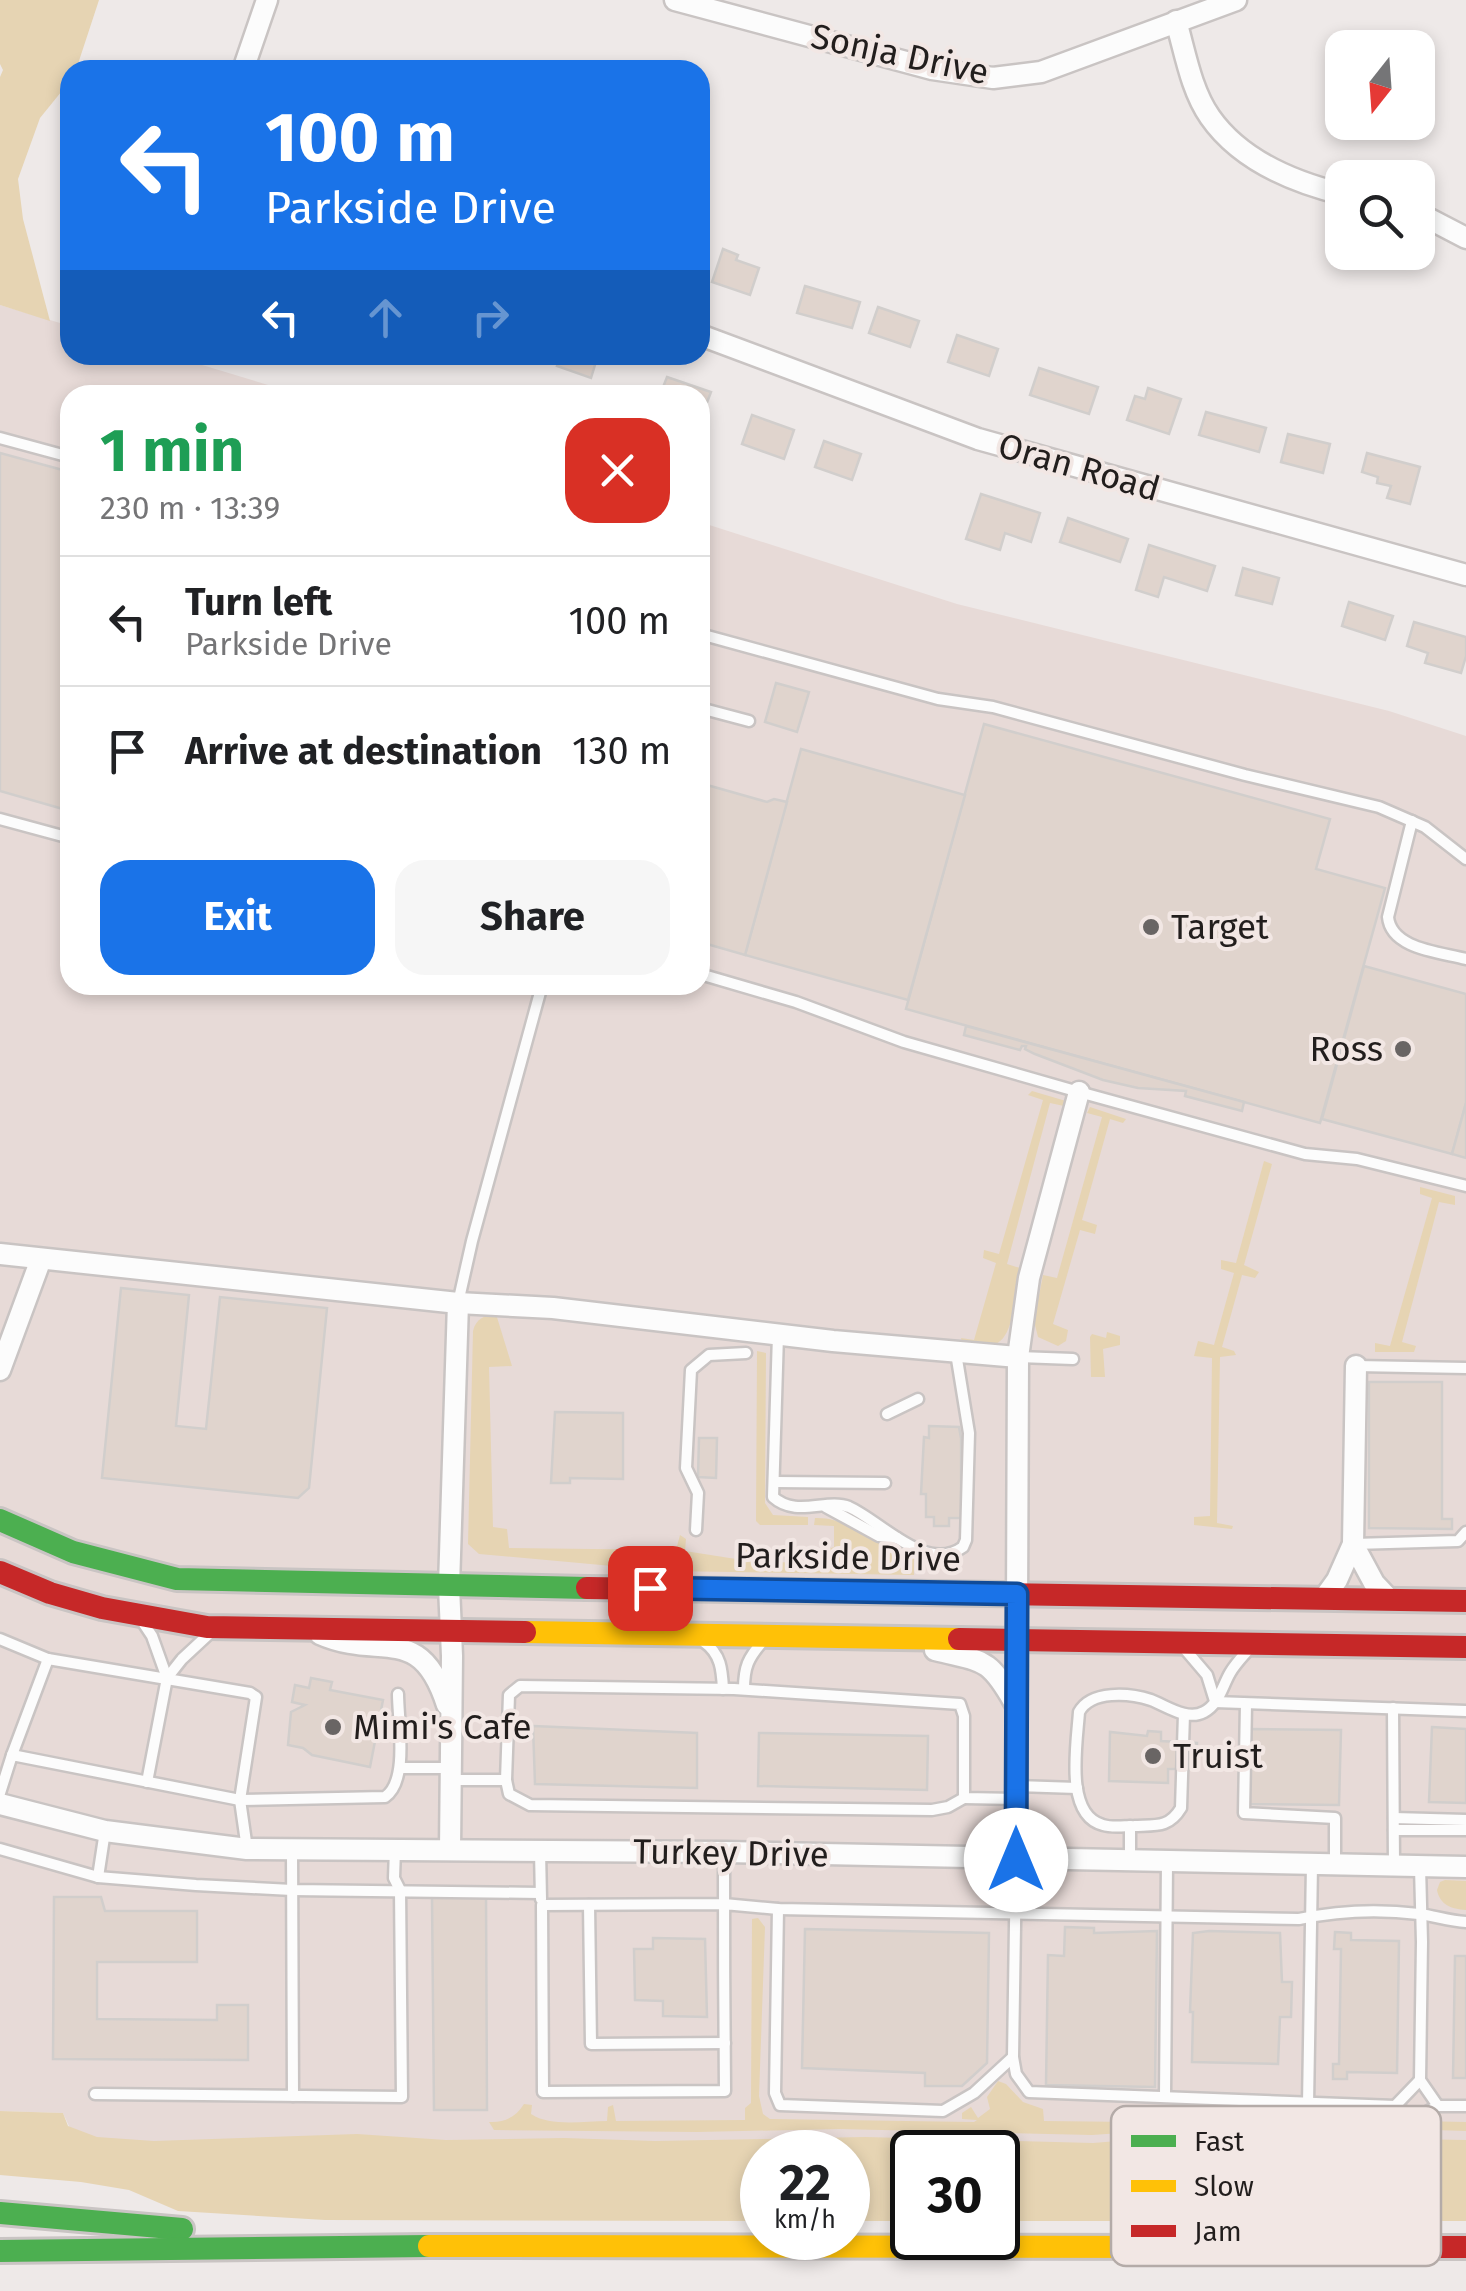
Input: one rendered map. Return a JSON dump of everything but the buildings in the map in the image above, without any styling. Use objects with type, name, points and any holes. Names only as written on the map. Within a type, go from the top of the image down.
[{"type":"main road","name":"Parkside Drive","points":[[0,1520],[73,1552],[177,1578],[1466,1602]]},
{"type":"main road","points":[[0,1572],[73,1600],[139,1618],[216,1628],[1466,1647]]},
{"type":"main road","points":[[0,2214],[384,2246]]},
{"type":"main road","points":[[0,2252],[384,2246],[1111,2247]]},
{"type":"main road","points":[[1441,2247],[1466,2247]]},
{"type":"street","points":[[246,60],[268,0]]},
{"type":"street","name":"Sonja Drive","points":[[675,0],[932,69],[993,78],[1041,72],[1236,0]]},
{"type":"street","points":[[1176,22],[1208,115],[1236,147],[1277,171],[1325,188]]},
{"type":"street","points":[[1435,222],[1466,238]]},
{"type":"street","name":"Oran Road","points":[[710,339],[978,438],[1466,576]]},
{"type":"street","points":[[1016,1860],[1018,1357],[1030,1278],[1080,1092]]},
{"type":"street","points":[[0,1254],[1018,1357]]},
{"type":"street","points":[[0,1370],[41,1259]]},
{"type":"street","points":[[450,1849],[449,1586],[458,1303]]},
{"type":"street","points":[[1324,1598],[1353,1544],[1356,1366]]},
{"type":"street","points":[[1353,1544],[1374,1583],[1390,1600]]},
{"type":"street","points":[[309,1630],[344,1645],[411,1651],[432,1670],[451,1718]]},
{"type":"street","points":[[894,1640],[965,1654],[986,1664],[1002,1680],[1016,1706]]},
{"type":"street","points":[[1441,1647],[1466,1658]]},
{"type":"street","name":"Turkey Drive","points":[[0,1804],[105,1832],[248,1848],[724,1852],[1466,1868]]},
{"type":"lane","points":[[0,438],[60,454]]},
{"type":"lane","points":[[710,637],[938,699],[993,707],[1245,776],[1380,807],[1425,827],[1466,859]]},
{"type":"lane","points":[[710,711],[750,721]]},
{"type":"lane","points":[[0,819],[60,835]]},
{"type":"lane","points":[[1412,821],[1388,917],[1390,930],[1401,940],[1466,959]]},
{"type":"lane","points":[[710,977],[796,1002],[904,1042],[1080,1092],[1305,1154],[1357,1158],[1466,1186]]},
{"type":"lane","points":[[458,1303],[539,995]]},
{"type":"lane","points":[[778,1334],[773,1497],[783,1505],[826,1507],[879,1536],[897,1538],[927,1552],[954,1553],[964,1548],[969,1432],[956,1353]]},
{"type":"lane","points":[[696,1530],[698,1493],[686,1468],[691,1370],[709,1355],[746,1353]]},
{"type":"lane","points":[[1018,1357],[1073,1358]]},
{"type":"lane","points":[[1356,1366],[1466,1368]]},
{"type":"lane","points":[[887,1414],[918,1399]]},
{"type":"lane","points":[[776,1482],[885,1483]]},
{"type":"lane","points":[[1353,1544],[1458,1542],[1466,1532]]},
{"type":"lane","points":[[139,1618],[152,1636],[167,1678]]},
{"type":"lane","points":[[147,1782],[167,1678],[216,1628]]},
{"type":"lane","points":[[695,1636],[712,1648],[722,1665],[723,1689]]},
{"type":"lane","points":[[744,1689],[748,1658],[766,1638]]},
{"type":"lane","points":[[0,1639],[48,1660],[167,1678],[256,1697],[240,1800],[248,1848]]},
{"type":"lane","points":[[1180,1644],[1207,1676],[1216,1702]]},
{"type":"lane","points":[[1184,1714],[1181,1808],[1174,1820],[1165,1825],[1106,1826],[1090,1819],[1077,1800],[1077,1788],[1079,1712],[1090,1698],[1147,1699],[1184,1714],[1202,1713],[1216,1702],[1230,1673],[1254,1644]]},
{"type":"lane","points":[[0,1793],[48,1660]]},
{"type":"lane","points":[[964,1798],[964,1716],[960,1704],[744,1689],[520,1686],[508,1695],[508,1794],[530,1804],[932,1810],[964,1798],[1077,1788]]},
{"type":"lane","points":[[12,1755],[240,1800],[385,1796],[396,1787],[400,1768],[398,1694]]},
{"type":"lane","points":[[1216,1702],[1466,1711]]},
{"type":"lane","points":[[1246,1704],[1244,1813],[1335,1818],[1336,1866]]},
{"type":"lane","points":[[1393,1708],[1394,1866]]},
{"type":"lane","points":[[400,1768],[506,1780]]},
{"type":"lane","points":[[1394,1824],[1466,1820]]},
{"type":"lane","points":[[1394,1824],[1466,1830]]},
{"type":"lane","points":[[1130,1826],[1130,1862]]},
{"type":"lane","points":[[98,1877],[105,1832]]},
{"type":"lane","points":[[292,1848],[293,2096]]},
{"type":"lane","points":[[96,2094],[402,2097],[400,1890],[394,1878],[395,1848]]},
{"type":"lane","points":[[0,1849],[98,1877],[292,1890],[400,1890],[589,1905],[724,1904],[778,1909],[1311,1916],[1334,1912],[1420,1914],[1466,1922]]},
{"type":"lane","points":[[540,1850],[542,2092],[725,2091],[724,1852]]},
{"type":"lane","points":[[1016,1860],[1014,2056],[1016,2074],[1028,2092],[1395,2106],[1420,2080]]},
{"type":"lane","points":[[1165,2096],[1168,1863]]},
{"type":"lane","points":[[1308,2104],[1312,1865]]},
{"type":"lane","points":[[1420,1867],[1420,2080],[1438,2106],[1466,2106]]},
{"type":"lane","points":[[589,1905],[591,2044],[725,2043]]},
{"type":"lane","points":[[778,1909],[775,2094],[780,2104],[944,2111],[974,2093],[1014,2056]]},
{"type":"shaded area","points":[[0,0],[99,0],[79,60],[60,60],[60,93],[40,118],[18,179],[23,219],[50,321],[0,305]]},
{"type":"shaded area","points":[[0,305],[60,323],[60,365],[202,365],[268,385],[60,385],[60,995],[710,995],[710,525],[957,604],[1389,711],[1466,736],[1466,2148],[1441,2148],[1441,2106],[1111,2106],[1111,2148],[1020,2148],[1020,2130],[890,2130],[890,2148],[870,2148],[870,2130],[740,2130],[740,2148],[79,2148],[63,2113],[0,2111]]},
{"type":"shaded area","points":[[1032,1091],[1066,1101],[1064,1106],[1050,1103],[1007,1264],[1020,1268],[1011,1322],[1002,1340],[995,1344],[962,1342],[961,1338],[974,1340],[996,1263],[983,1258],[984,1250],[999,1254],[1043,1100],[1028,1095]]},
{"type":"shaded area","points":[[1090,1107],[1126,1119],[1123,1123],[1110,1119],[1082,1220],[1097,1225],[1095,1234],[1080,1230],[1053,1324],[1068,1330],[1066,1341],[1058,1346],[1038,1337],[1034,1321],[1043,1275],[1057,1278],[1102,1117],[1087,1113]]},
{"type":"shaded area","points":[[1264,1161],[1272,1164],[1244,1265],[1259,1272],[1255,1278],[1242,1275],[1222,1347],[1236,1355],[1220,1357],[1217,1523],[1233,1526],[1232,1529],[1194,1525],[1194,1517],[1210,1516],[1212,1358],[1194,1356],[1198,1341],[1214,1345],[1234,1273],[1221,1269],[1221,1260],[1236,1263]]},
{"type":"shaded area","points":[[1420,1187],[1455,1196],[1455,1205],[1439,1202],[1402,1342],[1416,1346],[1414,1352],[1375,1352],[1375,1343],[1390,1346],[1432,1198],[1420,1194]]},
{"type":"shaded area","points":[[496,1314],[512,1366],[489,1367],[493,1527],[507,1529],[509,1548],[676,1550],[680,1535],[686,1539],[685,1551],[736,1559],[740,1546],[758,1545],[766,1549],[766,1562],[824,1563],[825,1550],[834,1547],[834,1526],[814,1525],[815,1518],[825,1518],[882,1544],[914,1552],[914,1575],[667,1571],[479,1554],[468,1544],[473,1331],[481,1318]]},
{"type":"shaded area","points":[[1107,1332],[1120,1336],[1120,1345],[1103,1349],[1105,1377],[1091,1377],[1090,1337],[1092,1334],[1106,1338]]},
{"type":"shaded area","points":[[757,1351],[766,1353],[765,1503],[773,1515],[808,1517],[808,1525],[760,1525],[756,1521]]},
{"type":"shaded area","points":[[1445,1880],[1466,1881],[1466,1910],[1451,1907],[1441,1899],[1437,1890]]},
{"type":"shaded area","points":[[758,1918],[765,1927],[759,2096],[763,2114],[770,2119],[974,2122],[977,2120],[962,2119],[962,2113],[971,2107],[978,2118],[990,2109],[987,2097],[998,2081],[1023,2102],[1043,2109],[1044,2121],[1111,2122],[1111,2134],[1020,2133],[1020,2130],[494,2130],[489,2122],[509,2118],[524,2104],[532,2105],[531,2114],[557,2122],[607,2121],[608,2107],[613,2105],[616,2121],[745,2120],[745,2108],[751,2103],[752,1919]]},
{"type":"shaded area","points":[[0,2111],[63,2113],[68,2126],[97,2137],[154,2141],[357,2134],[446,2140],[740,2139],[740,2221],[325,2220],[178,2211],[129,2190],[0,2175]]},
{"type":"shaded area","points":[[1441,2122],[1466,2122],[1466,2131],[1441,2130]]},
{"type":"shaded area","points":[[870,2137],[890,2138],[890,2221],[870,2221]]},
{"type":"shaded area","points":[[1441,2140],[1466,2140],[1466,2221],[1441,2221]]},
{"type":"shaded area","points":[[1020,2141],[1111,2142],[1111,2221],[1020,2221]]},
{"type":"traffic: fast","points":[[0,1520],[73,1552],[177,1579],[587,1588]]},
{"type":"traffic: fast","points":[[0,2213],[182,2229]]},
{"type":"traffic: fast","points":[[0,2251],[429,2246]]},
{"type":"traffic: slow","points":[[525,1632],[959,1639]]},
{"type":"traffic: slow","points":[[429,2246],[1111,2247]]},
{"type":"traffic: jam","points":[[0,1572],[50,1593],[102,1608],[207,1627],[525,1632]]},
{"type":"traffic: jam","points":[[587,1588],[1466,1601]]},
{"type":"traffic: jam","points":[[959,1639],[1466,1647]]},
{"type":"traffic: jam","points":[[1441,2247],[1466,2247]]},
{"type":"place","name":"Target","points":[[1151,927]]},
{"type":"place","name":"Ross","points":[[1403,1049]]},
{"type":"place","name":"Mimi's Cafe","points":[[333,1727]]},
{"type":"place","name":"Truist","points":[[1153,1756]]},
{"type":"route","points":[[650,1588],[1017,1594],[1016,1860]]}]
